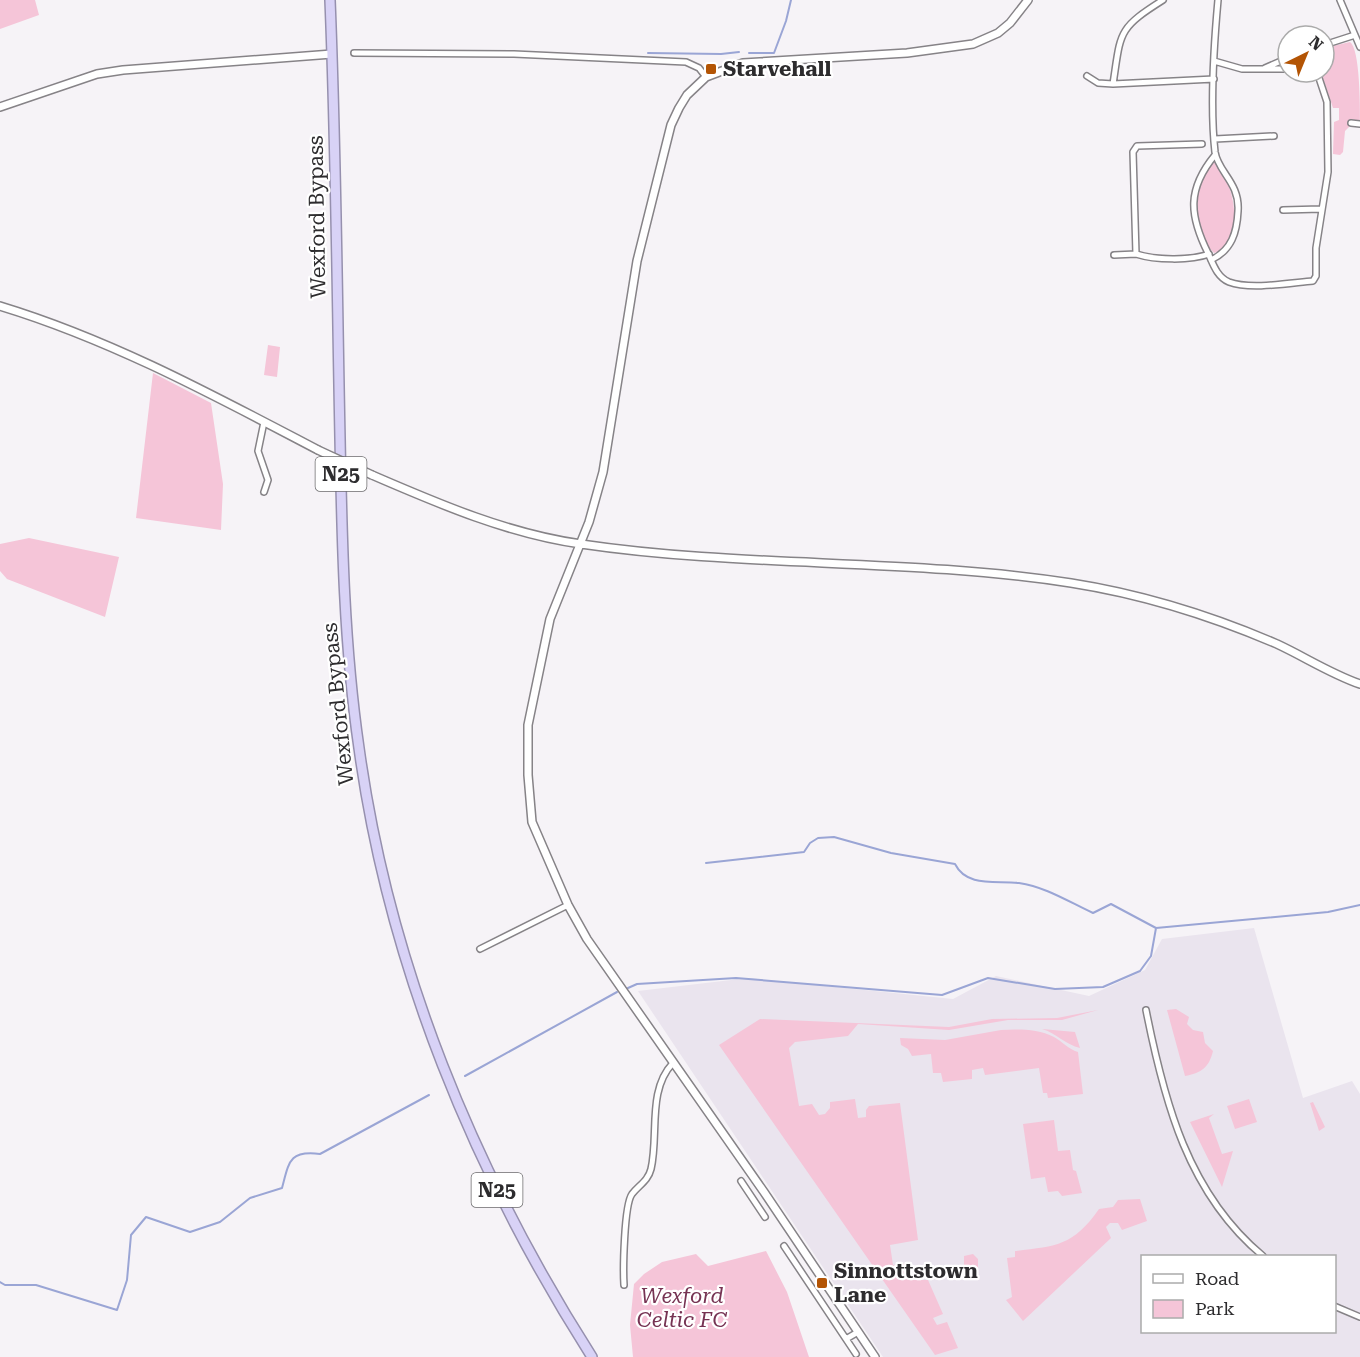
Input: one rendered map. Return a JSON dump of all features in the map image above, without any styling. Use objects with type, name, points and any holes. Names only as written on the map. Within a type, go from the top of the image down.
[{"type":"highway","name":"Wexford Bypass","points":[[330,0],[342,547],[348,660],[369,806],[395,923],[442,1068],[518,1233],[592,1357]]},
{"type":"street","points":[[875,1357],[765,1192],[587,939],[568,905],[532,822],[527,751],[528,725],[536,676],[550,619],[589,522],[603,472],[637,261],[671,125],[687,94],[706,77],[743,63],[907,53],[962,46],[998,33],[1010,23],[1028,0]]},
{"type":"street","points":[[1113,84],[1123,30],[1138,15],[1163,0]]},
{"type":"street","points":[[1113,255],[1210,257],[1227,248],[1236,232],[1238,207],[1235,188],[1215,155],[1214,61],[1218,0]]},
{"type":"street","points":[[1340,0],[1360,47]]},
{"type":"street","points":[[1336,41],[1355,35]]},
{"type":"street","points":[[354,53],[514,54],[686,62],[699,68],[706,77]]},
{"type":"street","points":[[0,107],[97,74],[332,54]]},
{"type":"street","points":[[1214,61],[1242,69],[1276,69]]},
{"type":"street","points":[[1260,69],[1276,63]]},
{"type":"street","points":[[1086,76],[1098,83],[1113,84],[1214,79]]},
{"type":"street","points":[[1215,155],[1204,168],[1194,193],[1196,227],[1223,279],[1232,283],[1258,285],[1313,281],[1316,276],[1328,172],[1327,102],[1321,84]]},
{"type":"street","points":[[1351,123],[1360,124]]},
{"type":"street","points":[[1215,139],[1274,136]]},
{"type":"street","points":[[1136,254],[1133,152],[1137,147],[1202,144]]},
{"type":"street","points":[[1283,210],[1322,210]]},
{"type":"street","points":[[0,306],[41,318],[141,359],[318,450],[372,475],[480,518],[579,544],[640,551],[924,568],[1082,585],[1118,592],[1207,617],[1277,645],[1360,684]]},
{"type":"street","points":[[264,422],[258,451],[268,480],[264,492]]},
{"type":"street","points":[[480,949],[568,905]]},
{"type":"street","points":[[1146,1010],[1160,1077],[1182,1145],[1203,1185],[1220,1210],[1261,1255]]},
{"type":"street","points":[[624,1285],[622,1254],[631,1196],[642,1186],[651,1170],[659,1093],[665,1071],[673,1063]]},
{"type":"street","points":[[741,1181],[765,1217]]},
{"type":"street","points":[[753,1198],[765,1192]]},
{"type":"street","points":[[784,1245],[856,1354]]},
{"type":"street","points":[[1336,1305],[1360,1317]]},
{"type":"street","points":[[846,1339],[858,1332]]},
{"type":"shaded area","points":[[1254,928],[1303,1098],[1352,1081],[1360,1094],[1360,1357],[883,1357],[638,991],[748,978],[953,999],[996,976],[1089,996],[1145,970],[1162,939]]},
{"type":"green space","points":[[0,0],[35,0],[39,15],[0,29]]},
{"type":"green space","points":[[1350,42],[1353,47],[1358,66],[1359,91],[1360,122],[1351,121],[1345,131],[1343,152],[1340,155],[1333,154],[1334,122],[1339,120],[1339,108],[1333,108],[1325,84],[1336,84],[1336,45]]},
{"type":"green space","points":[[1214,162],[1228,183],[1232,197],[1234,226],[1231,239],[1224,248],[1214,253],[1201,233],[1196,207],[1200,181]]},
{"type":"green space","points":[[268,345],[280,347],[277,377],[264,375]]},
{"type":"green space","points":[[153,373],[211,403],[223,484],[221,530],[136,518]]},
{"type":"green space","points":[[29,538],[119,557],[105,617],[7,579],[0,571],[0,544]]},
{"type":"green space","points":[[1176,1009],[1189,1017],[1187,1024],[1193,1030],[1203,1032],[1205,1043],[1213,1051],[1204,1069],[1185,1076],[1167,1010]]},
{"type":"green space","points":[[1098,1010],[1062,1020],[1008,1020],[949,1030],[858,1024],[848,1036],[795,1042],[789,1048],[799,1106],[812,1104],[819,1115],[825,1114],[830,1108],[830,1102],[855,1099],[858,1118],[866,1117],[866,1110],[869,1106],[900,1103],[918,1240],[890,1245],[893,1265],[909,1263],[912,1280],[928,1280],[943,1314],[933,1318],[937,1325],[947,1322],[958,1348],[935,1355],[719,1045],[760,1019],[949,1027],[992,1019],[1057,1018]]},
{"type":"green space","points":[[1042,1029],[1075,1032],[1080,1048],[1052,1033]]},
{"type":"green space","points":[[1001,1030],[1042,1032],[1078,1052],[1083,1094],[1048,1098],[1047,1093],[1043,1093],[1039,1068],[985,1075],[983,1068],[972,1070],[972,1079],[943,1082],[941,1073],[933,1073],[931,1054],[912,1056],[908,1049],[901,1045],[900,1038],[945,1040]]},
{"type":"green space","points":[[1249,1099],[1257,1122],[1235,1129],[1227,1106]]},
{"type":"green space","points":[[1313,1102],[1325,1127],[1319,1131],[1310,1103]]},
{"type":"green space","points":[[1214,1114],[1209,1118],[1222,1154],[1233,1151],[1222,1187],[1190,1122]]},
{"type":"green space","points":[[1054,1120],[1058,1151],[1070,1150],[1073,1170],[1076,1171],[1082,1193],[1062,1196],[1058,1191],[1048,1192],[1045,1177],[1031,1179],[1023,1124]]},
{"type":"green space","points":[[1140,1199],[1147,1221],[1122,1230],[1118,1223],[1110,1223],[1106,1227],[1111,1238],[1023,1321],[1006,1300],[1012,1297],[1007,1258],[1015,1257],[1015,1251],[1042,1248],[1063,1242],[1081,1230],[1099,1209],[1113,1207],[1118,1200]]},
{"type":"green space","name":"Wexford Celtic FC","points":[[766,1251],[787,1292],[809,1357],[633,1357],[630,1325],[634,1284],[644,1274],[662,1262],[696,1254],[708,1266]]},
{"type":"green space","points":[[973,1254],[978,1259],[978,1268],[964,1272],[964,1256]]},
{"type":"waterway","points":[[749,53],[774,53],[791,0]]},
{"type":"waterway","points":[[648,53],[721,54],[739,52]]},
{"type":"waterway","points":[[706,863],[804,852],[810,843],[818,838],[834,837],[891,853],[955,864],[960,872],[975,880],[1029,885],[1048,891],[1093,913],[1111,904],[1156,928]]},
{"type":"waterway","points":[[628,988],[637,984],[736,978],[942,995],[988,978],[1055,989],[1103,987],[1140,971],[1151,956],[1156,928],[1328,912],[1360,905]]},
{"type":"waterway","points":[[465,1076],[617,992]]},
{"type":"waterway","points":[[0,1282],[5,1285],[36,1285],[117,1310],[127,1280],[131,1235],[146,1217],[190,1232],[220,1222],[250,1198],[282,1188],[289,1165],[296,1156],[310,1153],[320,1154],[429,1095]]},
{"type":"place","name":"Starvehall","points":[[711,69]]},
{"type":"place","name":"Sinnottstown Lane","points":[[822,1283]]}]
